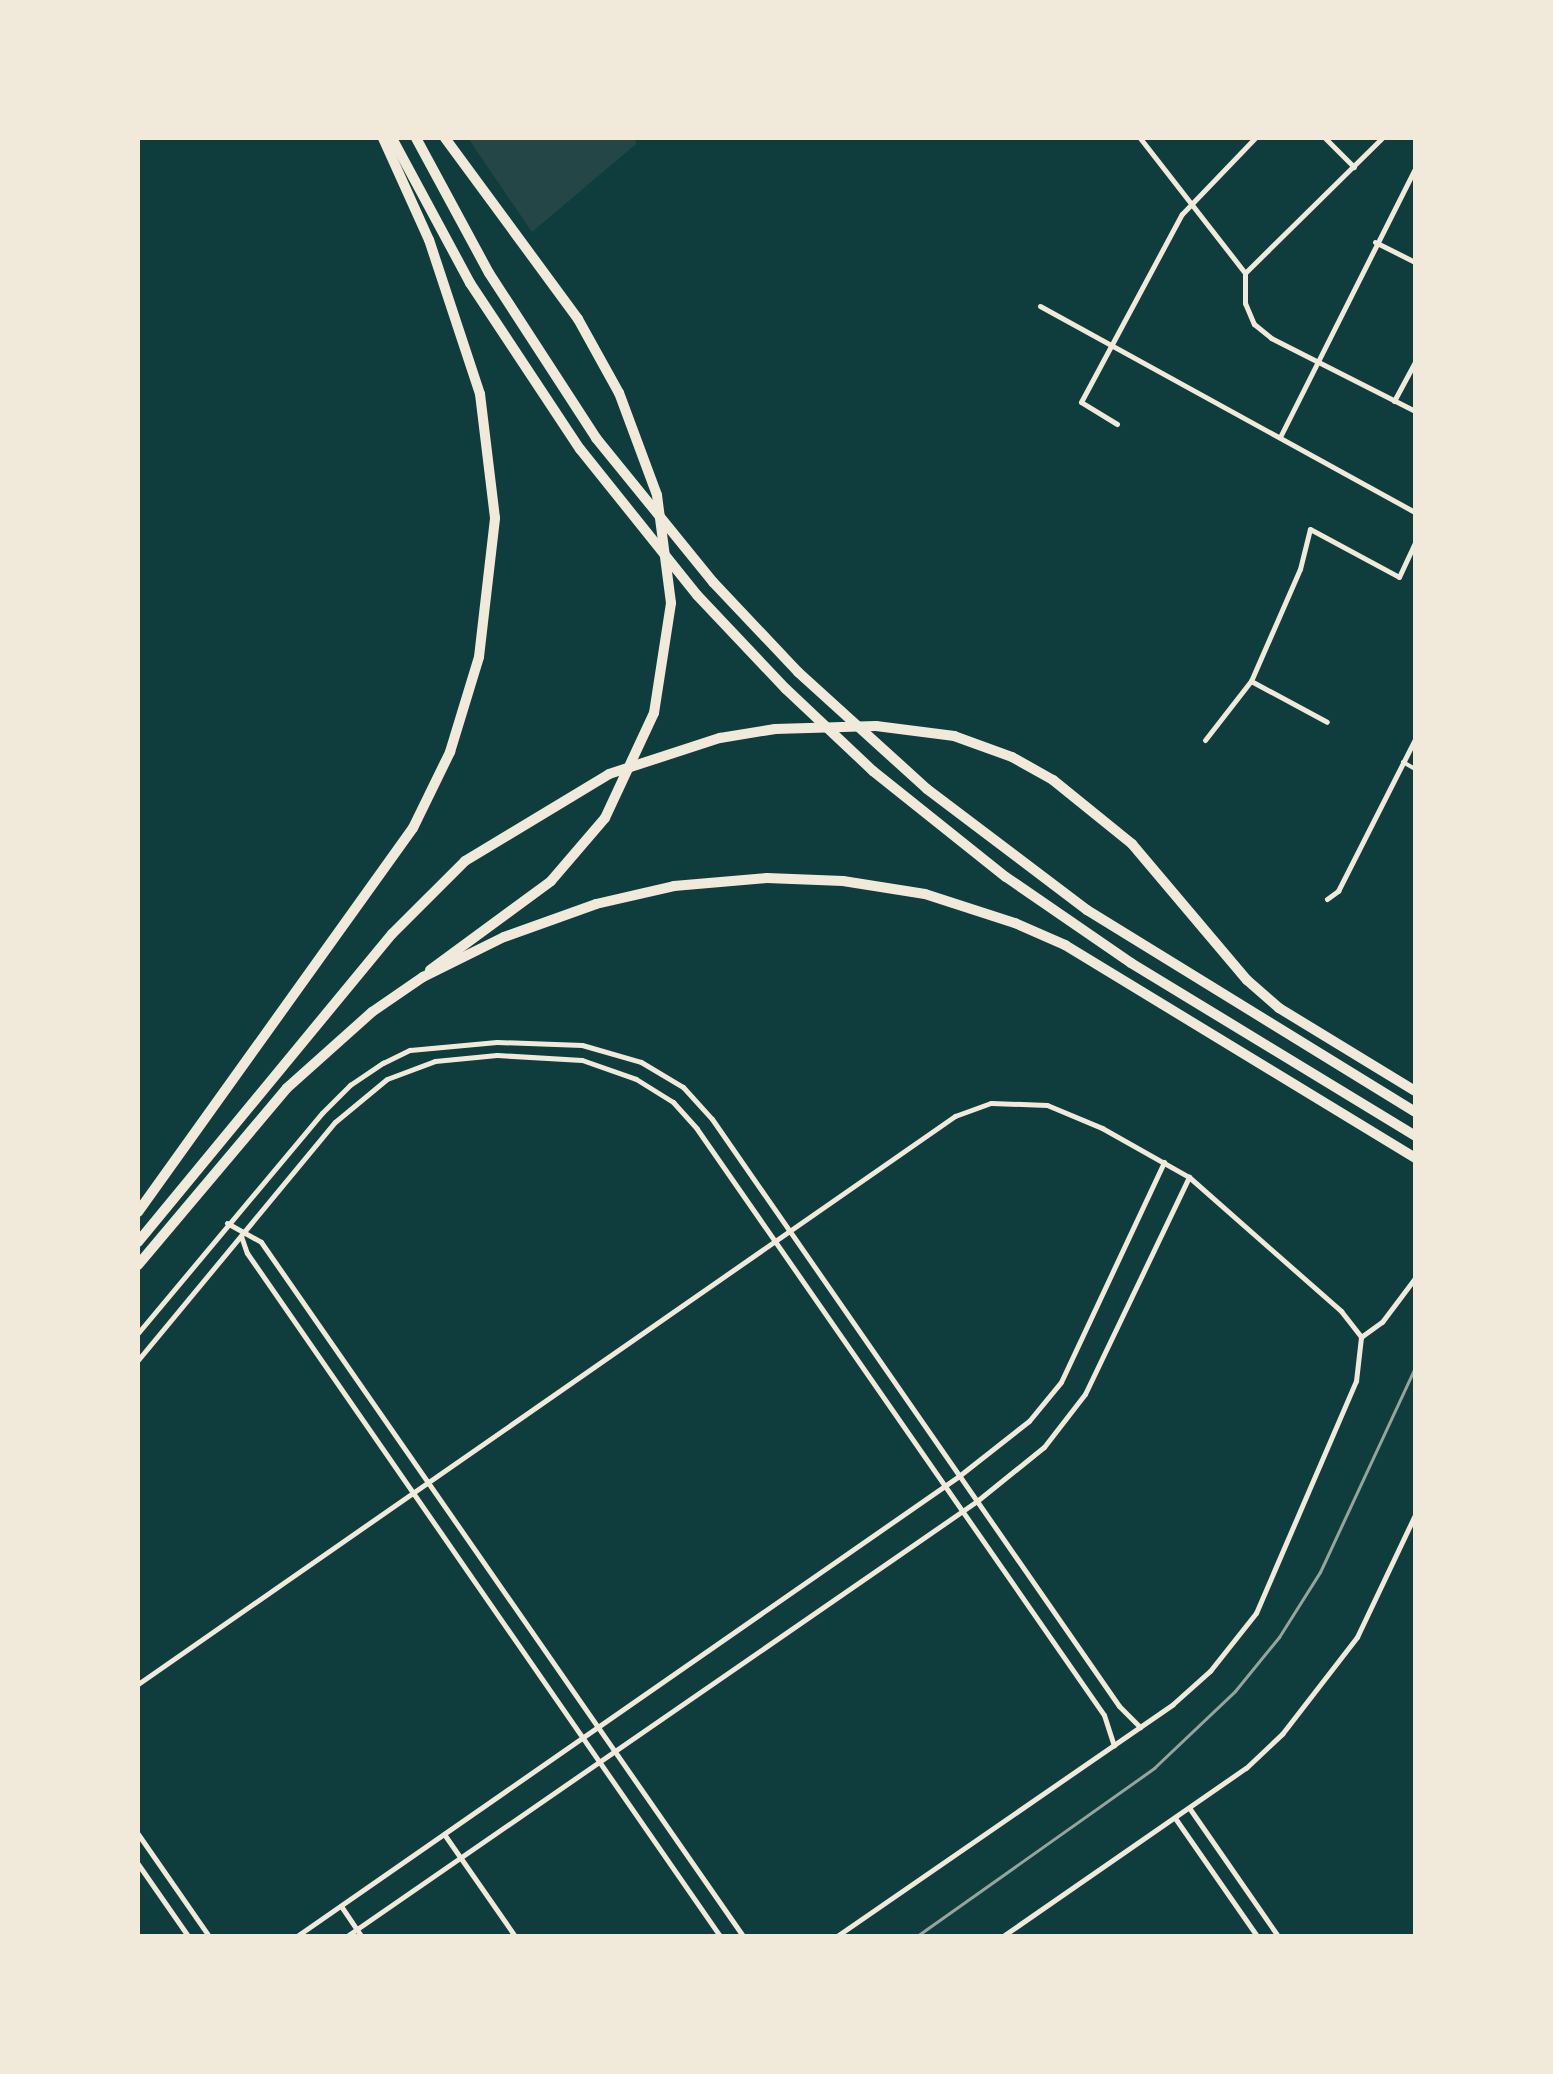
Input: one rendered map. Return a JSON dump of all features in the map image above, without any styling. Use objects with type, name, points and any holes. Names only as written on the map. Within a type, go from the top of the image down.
[{"type":"highway","points":[[138,1212],[413,828],[450,752],[479,657],[495,518],[483,409],[466,340],[383,138]]},
{"type":"highway","points":[[392,138],[470,283],[580,449],[697,595],[786,689],[908,800],[1053,910],[1415,1136]]},
{"type":"highway","points":[[416,138],[489,273],[596,438],[713,582],[798,672],[927,789],[1036,874],[1144,948],[1415,1112]]},
{"type":"highway","points":[[138,1265],[287,1088],[372,1012],[551,881],[605,818],[647,735],[661,684],[670,620],[668,555],[647,464],[619,393],[578,319],[445,138]]},
{"type":"highway","points":[[138,1242],[382,946],[465,861],[609,774],[665,753],[775,729],[902,728],[954,736],[1012,757],[1053,780],[1132,844],[1247,980],[1279,1008],[1415,1091]]},
{"type":"highway","points":[[423,977],[504,937],[596,904],[674,886],[767,878],[843,881],[925,894],[1065,945],[1415,1158]]},
{"type":"street","points":[[1150,138],[1142,141],[1245,273],[1245,303],[1254,324],[1314,360],[1415,411]]},
{"type":"street","points":[[1117,424],[1081,402],[1190,204],[1255,138]]},
{"type":"street","points":[[1325,138],[1354,167]]},
{"type":"street","points":[[1245,273],[1382,138]]},
{"type":"street","points":[[1280,437],[1314,360],[1415,168]]},
{"type":"street","points":[[1375,242],[1415,262]]},
{"type":"street","points":[[1040,306],[1415,512]]},
{"type":"street","points":[[1394,401],[1415,362]]},
{"type":"street","points":[[1205,740],[1251,681],[1300,569],[1310,529],[1399,577],[1415,543]]},
{"type":"street","points":[[1251,681],[1327,722]]},
{"type":"street","points":[[1327,899],[1338,891],[1415,739]]},
{"type":"street","points":[[1403,762],[1415,769]]},
{"type":"street","points":[[138,1333],[322,1113],[361,1077],[410,1050],[497,1042],[582,1045],[641,1062],[683,1087],[790,1232],[1119,1706],[1140,1727]]},
{"type":"street","points":[[138,1360],[335,1122],[378,1085],[435,1061],[497,1055],[582,1060],[636,1079],[673,1102],[775,1242],[1104,1715],[1114,1745]]},
{"type":"street","points":[[138,1684],[955,1116],[991,1103],[1047,1105],[1189,1177],[1341,1311],[1361,1337],[1356,1381],[1256,1613],[1210,1671],[1140,1727],[837,1936]]},
{"type":"street","points":[[297,1936],[959,1476],[1029,1421],[1061,1382],[1164,1162]]},
{"type":"street","points":[[347,1936],[977,1501],[1044,1447],[1085,1394],[1189,1177]]},
{"type":"street","points":[[227,1223],[240,1235],[261,1242],[743,1936]]},
{"type":"street","points":[[240,1235],[247,1253],[720,1936]]},
{"type":"street","points":[[1361,1337],[1382,1322],[1415,1278]]},
{"type":"street","points":[[1003,1936],[1246,1768],[1321,1688],[1357,1637],[1415,1515]]},
{"type":"street","points":[[1189,1808],[1278,1936]]},
{"type":"street","points":[[1175,1818],[1257,1936]]},
{"type":"street","points":[[138,1834],[209,1936]]},
{"type":"street","points":[[444,1834],[515,1936]]},
{"type":"street","points":[[138,1864],[188,1936]]},
{"type":"street","points":[[341,1906],[361,1936]]},
{"type":"shaded area","points":[[468,138],[635,138],[636,144],[532,232]]},
{"type":"railway","points":[[917,1936],[1154,1768],[1235,1691],[1279,1637],[1320,1572],[1415,1367]]}]
